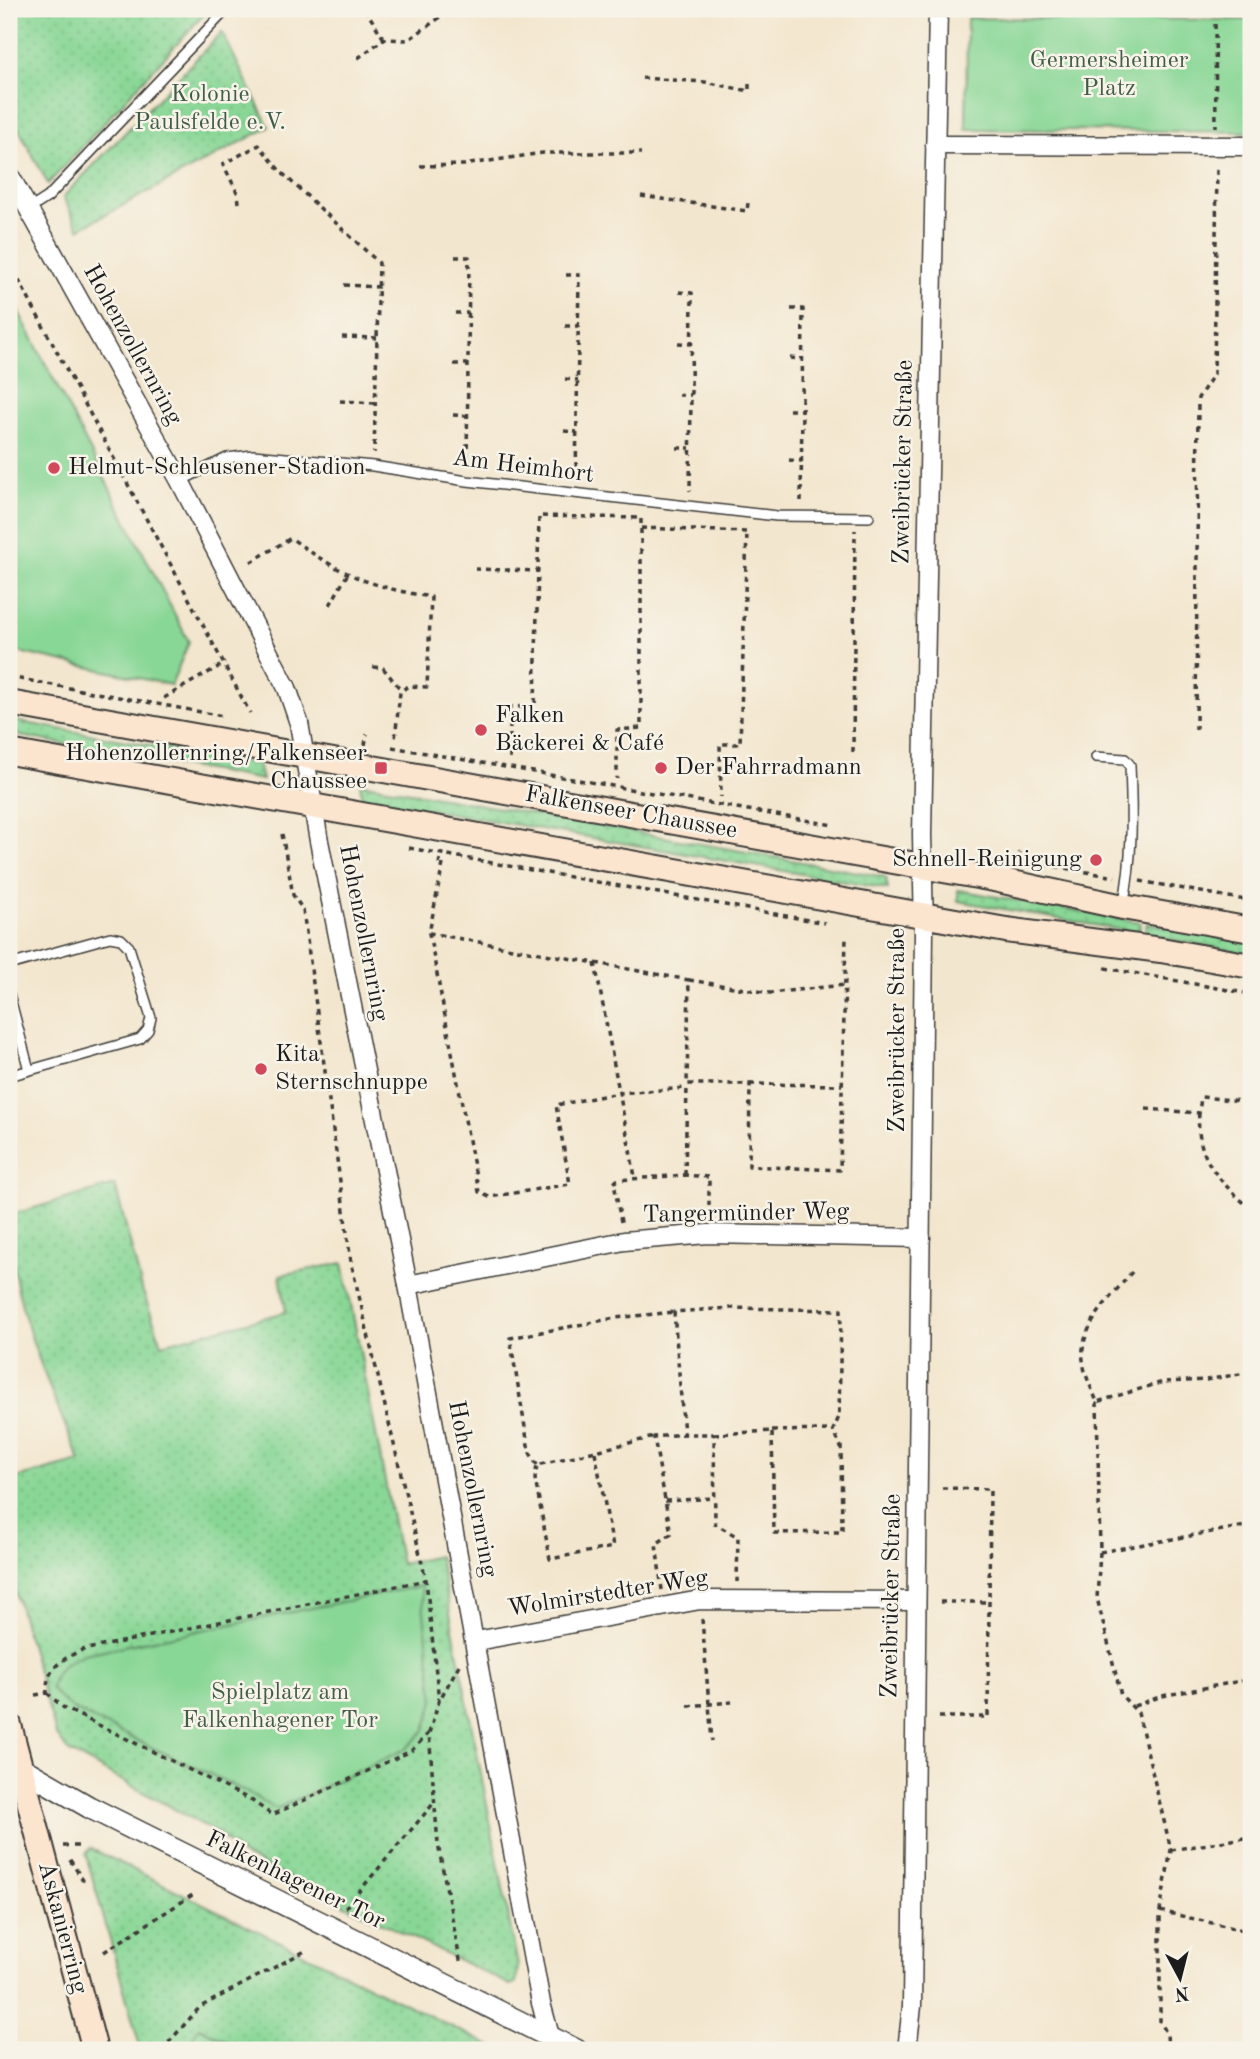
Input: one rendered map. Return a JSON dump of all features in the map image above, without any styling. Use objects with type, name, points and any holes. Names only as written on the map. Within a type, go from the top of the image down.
[{"type":"main road","name":"Falkenseer Chaussee","points":[[9,703],[922,866],[1251,930]]},
{"type":"main road","name":"Falkenseer Chaussee","points":[[9,752],[922,915],[1251,966]]},
{"type":"main road","name":"Askanierring","points":[[9,1725],[14,1764],[95,2050]]},
{"type":"street","name":"Zweibrücker Straße","points":[[907,2050],[912,2006],[921,1238],[922,866],[938,9]]},
{"type":"street","points":[[935,145],[1251,146]]},
{"type":"street","name":"Hohenzollernring","points":[[9,174],[180,481],[287,688],[299,723],[552,2044]]},
{"type":"street","name":"Tangermünder Weg","points":[[408,1284],[624,1241],[708,1234],[921,1238]]},
{"type":"street","name":"Wolmirstedter Weg","points":[[476,1641],[663,1604],[699,1600],[916,1601]]},
{"type":"street","name":"Falkenhagener Tor","points":[[14,1764],[89,1807],[552,2044],[576,2050]]},
{"type":"lane","points":[[28,210],[48,197],[227,9]]},
{"type":"lane","name":"Am Heimhort","points":[[180,481],[227,458],[253,455],[373,466],[467,481],[777,516],[869,517]]},
{"type":"lane","points":[[1096,757],[1125,759],[1130,765],[1132,827],[1129,879],[1123,907]]},
{"type":"lane","points":[[9,965],[110,937],[121,939],[129,947],[151,1018],[148,1030],[140,1039],[9,1076]]},
{"type":"lane","points":[[9,994],[29,1070]]},
{"type":"path","points":[[365,9],[384,39]]},
{"type":"path","points":[[358,58],[384,39],[408,40],[452,9]]},
{"type":"path","points":[[1215,24],[1216,127]]},
{"type":"path","points":[[642,78],[705,82],[750,90],[749,84]]},
{"type":"path","points":[[239,203],[238,194],[223,164],[259,145],[280,171],[379,263],[373,466]]},
{"type":"path","points":[[420,166],[464,166],[543,153],[641,153]]},
{"type":"path","points":[[1196,730],[1198,398],[1214,374],[1217,168]]},
{"type":"path","points":[[641,195],[747,211],[748,203]]},
{"type":"path","points":[[455,257],[469,257],[467,467],[479,468]]},
{"type":"path","points":[[9,262],[250,713]]},
{"type":"path","points":[[566,275],[579,275],[576,481]]},
{"type":"path","points":[[344,285],[379,286]]},
{"type":"path","points":[[679,292],[692,293],[690,493]]},
{"type":"path","points":[[790,502],[801,502],[803,359],[803,309],[791,309]]},
{"type":"path","points":[[455,313],[469,313]]},
{"type":"path","points":[[565,326],[578,326]]},
{"type":"path","points":[[342,337],[377,338]]},
{"type":"path","points":[[678,343],[692,344]]},
{"type":"path","points":[[790,358],[803,359]]},
{"type":"path","points":[[454,364],[468,365]]},
{"type":"path","points":[[565,379],[578,380]]},
{"type":"path","points":[[677,395],[691,395]]},
{"type":"path","points":[[340,401],[376,403]]},
{"type":"path","points":[[789,410],[802,410]]},
{"type":"path","points":[[453,415],[468,416]]},
{"type":"path","points":[[564,431],[577,432]]},
{"type":"path","points":[[677,448],[690,448]]},
{"type":"path","points":[[789,460],[802,461]]},
{"type":"path","points":[[564,480],[589,483]]},
{"type":"path","points":[[678,492],[703,494]]},
{"type":"path","points":[[510,759],[510,707],[535,706],[539,516],[641,519],[641,728],[617,730],[617,779]]},
{"type":"path","points":[[853,752],[855,517]]},
{"type":"path","points":[[641,528],[747,531],[740,744],[720,744],[721,797]]},
{"type":"path","points":[[251,562],[291,538],[329,566],[347,575],[379,586],[431,597],[427,687],[408,686],[402,691],[395,739]]},
{"type":"path","points":[[475,569],[538,571]]},
{"type":"path","points":[[330,605],[347,575]]},
{"type":"path","points":[[164,698],[225,663]]},
{"type":"path","points":[[373,667],[383,668],[402,691]]},
{"type":"path","points":[[9,677],[226,717]]},
{"type":"path","points":[[365,745],[367,734]]},
{"type":"path","points":[[352,741],[378,745]]},
{"type":"path","points":[[401,754],[403,741]]},
{"type":"path","points":[[390,746],[836,826]]},
{"type":"path","points":[[282,834],[293,895],[303,910],[351,1262],[426,1580],[439,1702]]},
{"type":"path","points":[[406,848],[799,919],[837,923]]},
{"type":"path","points":[[442,849],[429,933],[479,1192],[489,1197],[570,1184],[556,1105],[619,1093],[687,1086],[842,1085]]},
{"type":"path","points":[[1017,863],[1020,852]]},
{"type":"path","points":[[1006,859],[1251,901]]},
{"type":"path","points":[[429,933],[770,993],[844,985]]},
{"type":"path","points":[[750,1084],[749,1166],[840,1170],[846,937]]},
{"type":"path","points":[[595,963],[635,1177]]},
{"type":"path","points":[[1097,966],[1251,994]]},
{"type":"path","points":[[685,1175],[689,980]]},
{"type":"path","points":[[1251,1102],[1201,1097],[1197,1136],[1202,1153],[1229,1190],[1251,1209]]},
{"type":"path","points":[[1146,1109],[1199,1113]]},
{"type":"path","points":[[622,1231],[614,1182],[635,1177],[709,1177],[709,1224]]},
{"type":"path","points":[[1132,1272],[1093,1322],[1083,1345],[1083,1362],[1097,1402],[1100,1552],[1097,1598],[1121,1695],[1134,1706],[1171,1850],[1160,1911],[1160,2021],[1167,2034],[1168,2050]]},
{"type":"path","points":[[595,1452],[613,1547],[550,1559],[535,1479],[537,1465],[529,1451],[510,1338],[615,1318],[674,1312],[730,1308],[841,1310],[839,1417],[833,1430],[841,1447],[842,1532],[774,1533],[772,1431]]},
{"type":"path","points":[[674,1312],[684,1434]]},
{"type":"path","points":[[1097,1402],[1163,1382],[1206,1380],[1251,1372]]},
{"type":"path","points":[[537,1465],[654,1437],[833,1430]]},
{"type":"path","points":[[714,1434],[715,1524],[738,1537],[737,1588]]},
{"type":"path","points":[[654,1437],[671,1534],[656,1544],[663,1594]]},
{"type":"path","points":[[939,1717],[988,1717],[990,1489],[941,1488]]},
{"type":"path","points":[[665,1501],[715,1498]]},
{"type":"path","points":[[1100,1552],[1251,1525]]},
{"type":"path","points":[[426,1580],[82,1650],[57,1663],[47,1679],[47,1693],[64,1708],[250,1800],[272,1815],[411,1751],[429,1733]]},
{"type":"path","points":[[940,1602],[989,1602]]},
{"type":"path","points":[[701,1614],[712,1741]]},
{"type":"path","points":[[461,1965],[433,1804],[429,1733],[439,1702],[463,1659]]},
{"type":"path","points":[[1134,1706],[1161,1696],[1251,1679]]},
{"type":"path","points":[[35,1695],[47,1693]]},
{"type":"path","points":[[688,1706],[732,1702]]},
{"type":"path","points":[[345,1908],[433,1804]]},
{"type":"path","points":[[1171,1850],[1251,1837]]},
{"type":"path","points":[[104,1952],[194,1894]]},
{"type":"path","points":[[1160,1911],[1251,1932]]},
{"type":"path","points":[[162,2050],[200,2007],[307,1950]]},
{"type":"green space","points":[[9,9],[209,9],[48,184],[9,111]]},
{"type":"green space","name":"Germersheimer Platz","points":[[967,18],[1251,20],[1251,132],[966,129]]},
{"type":"green space","name":"Kolonie Paulsfelde e.V.","points":[[222,32],[269,127],[79,229],[63,197]]},
{"type":"green space","name":"Helmut-Schleusener-Stadion","points":[[9,293],[189,642],[171,685],[9,650]]},
{"type":"green space","points":[[9,720],[258,764],[262,780],[9,734]]},
{"type":"green space","points":[[360,783],[886,877],[888,889],[362,798]]},
{"type":"green space","points":[[958,890],[1140,922],[1139,933],[958,901]]},
{"type":"green space","points":[[1147,923],[1251,942],[1251,954],[1145,935]]},
{"type":"green space","points":[[115,1185],[143,1292],[162,1344],[286,1312],[280,1275],[343,1263],[401,1564],[439,1556],[518,1966],[516,1983],[510,1985],[242,1855],[218,1833],[68,1751],[56,1734],[9,1571],[9,1480],[80,1461],[43,1372],[23,1310],[11,1247],[9,1215]]},
{"type":"green space","name":"Spielplatz am Falkenhagener Tor","points":[[421,1586],[434,1701],[425,1730],[406,1749],[276,1809],[237,1787],[79,1712],[64,1702],[51,1688],[55,1675],[62,1666],[84,1654]]},
{"type":"green space","points":[[90,1848],[499,2050],[484,2050],[476,2046],[473,2050],[246,2050],[199,2028],[186,2050],[141,2050],[86,1855]]},
{"type":"green space","points":[[199,2027],[245,2050],[186,2050]]},
{"type":"place","name":"Helmut-Schleusener-Stadion","points":[[54,468]]},
{"type":"place","name":"Falken Bäckerei & Café","points":[[481,730]]},
{"type":"place","name":"Hohenzollernring/Falkenseer Chaussee","points":[[381,768]]},
{"type":"place","name":"Der Fahrradmann","points":[[661,768]]},
{"type":"place","name":"Schnell-Reinigung","points":[[1096,860]]},
{"type":"place","name":"Kita Sternschnuppe","points":[[261,1069]]}]
